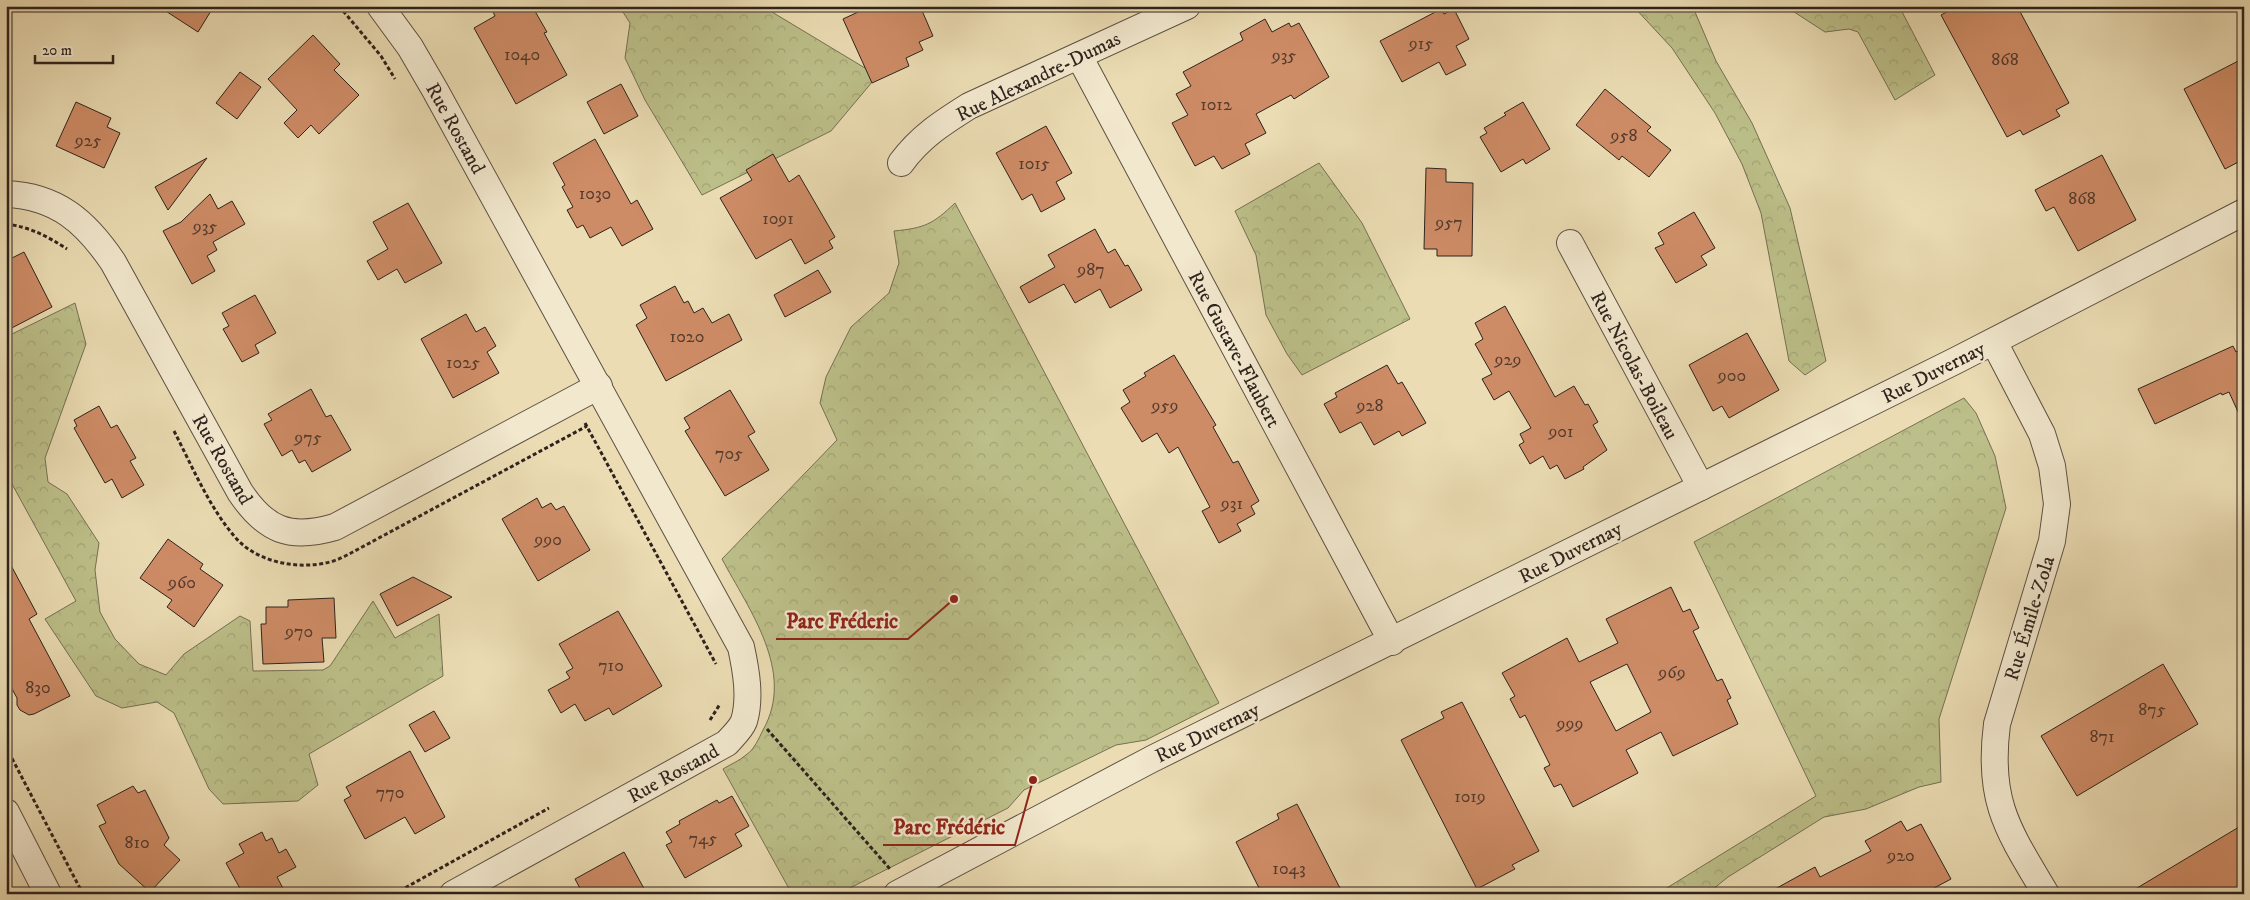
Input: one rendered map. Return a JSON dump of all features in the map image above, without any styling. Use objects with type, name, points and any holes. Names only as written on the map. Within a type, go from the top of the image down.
[{"type":"street","name":"Rue Rostand","points":[[380,6],[410,47],[430,81],[741,647],[745,665],[746,707],[743,723],[727,743],[453,894]]},
{"type":"street","name":"Rue Alexandre-Dumas","points":[[901,163],[914,145],[969,106],[1187,6]]},
{"type":"street","name":"Rue Gustave-Flaubert","points":[[1079,56],[1392,642]]},
{"type":"street","name":"Rue Rostand","points":[[6,194],[26,195],[53,205],[79,220],[97,238],[113,262],[240,492],[253,511],[270,525],[289,531],[314,534],[336,527],[598,386]]},
{"type":"street","name":"Rue Duvernay","points":[[902,891],[1152,759],[1392,642],[1994,342],[2244,212]]},
{"type":"street","name":"Rue Nicolas-Boileau","points":[[1570,243],[1701,487]]},
{"type":"street","name":"Rue Émile-Zola","points":[[1994,342],[2042,434],[2052,466],[2057,504],[2052,541],[1997,724],[1994,752],[1994,780],[2000,807],[2014,840],[2046,894]]},
{"type":"street","points":[[6,812],[48,894]]},
{"type":"path","points":[[339,6],[381,56],[397,81]]},
{"type":"path","points":[[6,224],[23,226],[46,234],[73,256]]},
{"type":"path","points":[[572,400],[717,665],[719,673]]},
{"type":"path","points":[[170,424],[207,493],[236,538],[248,548],[274,561],[312,566],[332,562],[351,553],[587,426]]},
{"type":"path","points":[[706,723],[711,718],[721,698]]},
{"type":"path","points":[[746,707],[780,742],[902,891]]},
{"type":"path","points":[[6,746],[83,894]]},
{"type":"path","points":[[394,894],[553,806]]},
{"type":"green space","points":[[619,6],[762,6],[870,71],[873,81],[831,131],[702,195],[645,100],[625,58],[630,23]]},
{"type":"green space","points":[[1633,6],[1698,6],[1695,12],[1716,61],[1752,123],[1790,208],[1826,361],[1805,375],[1789,361],[1761,213],[1742,164],[1715,113],[1672,48]]},
{"type":"green space","points":[[1785,6],[1899,6],[1935,75],[1895,100],[1858,32],[1849,29],[1825,32]]},
{"type":"green space","points":[[1319,163],[1362,223],[1410,319],[1302,375],[1287,354],[1266,315],[1256,255],[1235,211]]},
{"type":"green space","points":[[955,203],[1219,703],[1146,740],[1116,745],[1024,790],[1008,808],[838,894],[792,894],[723,769],[743,757],[756,744],[772,708],[774,686],[772,664],[756,620],[722,559],[837,440],[820,403],[826,377],[851,327],[889,293],[899,263],[894,231],[928,224],[941,216]]},
{"type":"green space","points":[[75,303],[86,344],[45,458],[48,482],[67,494],[99,543],[95,570],[100,612],[115,639],[139,664],[166,675],[184,654],[240,616],[250,621],[253,671],[323,670],[330,666],[373,601],[395,638],[439,614],[443,676],[309,754],[318,785],[298,801],[223,804],[209,789],[174,713],[157,702],[122,708],[96,696],[45,619],[76,601],[6,473],[6,337]]},
{"type":"green space","points":[[1964,398],[1976,413],[1995,456],[2006,508],[1939,719],[1941,782],[1919,787],[1866,809],[1824,817],[1728,877],[1707,894],[1657,894],[1816,796],[1694,542]]},
{"type":"building","points":[[158,6],[214,6],[198,32]]},
{"type":"building","points":[[490,6],[532,6],[547,32],[544,33],[567,75],[516,104],[474,28],[495,16]]},
{"type":"building","points":[[871,6],[920,6],[933,36],[919,42],[923,50],[906,58],[909,66],[872,83],[843,19]]},
{"type":"building","points":[[1958,6],[2017,6],[2069,103],[2056,110],[2060,116],[2023,135],[2020,130],[2007,137],[1941,15]]},
{"type":"building","points":[[1441,9],[1444,14],[1454,9],[1469,39],[1456,46],[1466,65],[1446,75],[1439,62],[1402,82],[1380,41]]},
{"type":"building","points":[[1265,19],[1272,32],[1289,23],[1291,27],[1299,23],[1329,77],[1294,99],[1291,95],[1256,114],[1266,133],[1245,144],[1250,154],[1222,169],[1214,156],[1195,166],[1172,123],[1188,115],[1176,94],[1191,86],[1183,72],[1243,40],[1240,33]]},
{"type":"building","points":[[313,35],[340,64],[334,70],[359,95],[319,134],[311,125],[298,138],[284,123],[297,110],[268,79]]},
{"type":"building","points":[[2244,58],[2244,159],[2225,169],[2184,89]]},
{"type":"building","points":[[240,72],[261,87],[237,119],[216,103]]},
{"type":"building","points":[[621,84],[638,116],[604,134],[587,102]]},
{"type":"building","points":[[1605,89],[1651,127],[1647,131],[1671,150],[1649,177],[1622,156],[1619,160],[1576,125]]},
{"type":"building","points":[[76,102],[111,118],[107,127],[120,133],[104,168],[56,146]]},
{"type":"building","points":[[1523,102],[1550,149],[1526,164],[1523,159],[1501,172],[1480,137],[1487,133],[1484,128]]},
{"type":"building","points":[[1046,126],[1072,173],[1056,182],[1065,199],[1041,212],[1032,194],[1022,200],[996,153]]},
{"type":"building","points":[[595,139],[631,204],[637,200],[653,229],[622,246],[611,227],[590,238],[583,225],[577,228],[567,210],[573,207],[562,187],[565,185],[553,163]]},
{"type":"building","points":[[773,154],[789,182],[799,175],[835,237],[829,241],[833,248],[805,264],[791,239],[756,259],[720,198],[752,180],[746,170]]},
{"type":"building","points":[[2102,155],[2136,220],[2078,251],[2054,207],[2046,211],[2035,190]]},
{"type":"building","points":[[207,158],[168,210],[155,187]]},
{"type":"building","points":[[1426,168],[1446,169],[1446,182],[1473,183],[1472,256],[1437,256],[1437,249],[1424,249]]},
{"type":"building","points":[[210,194],[218,209],[232,201],[245,224],[213,242],[217,250],[207,256],[215,271],[192,284],[163,231],[181,222]]},
{"type":"building","points":[[408,203],[442,263],[405,283],[397,269],[378,280],[367,261],[388,249],[373,222]]},
{"type":"building","points":[[1694,212],[1715,248],[1701,256],[1707,265],[1676,283],[1655,248],[1664,244],[1658,233]]},
{"type":"building","points":[[1095,229],[1108,253],[1115,249],[1125,266],[1128,265],[1142,290],[1110,308],[1100,289],[1075,303],[1064,284],[1029,303],[1020,287],[1055,267],[1048,255]]},
{"type":"building","points":[[24,252],[52,307],[6,331],[6,261]]},
{"type":"building","points":[[818,270],[831,292],[785,317],[774,295]]},
{"type":"building","points":[[675,286],[684,303],[688,301],[694,313],[703,308],[712,323],[729,314],[742,340],[666,381],[636,325],[647,318],[640,305]]},
{"type":"building","points":[[255,295],[276,333],[255,345],[259,353],[242,362],[223,329],[229,326],[222,313]]},
{"type":"building","points":[[1505,306],[1555,397],[1574,386],[1585,405],[1588,404],[1598,422],[1593,425],[1607,450],[1583,467],[1584,469],[1565,479],[1557,465],[1550,469],[1543,456],[1530,464],[1519,445],[1524,442],[1520,434],[1531,428],[1509,391],[1494,400],[1482,379],[1492,374],[1475,344],[1483,339],[1475,323]]},
{"type":"building","points":[[466,314],[476,332],[485,327],[496,346],[487,352],[499,373],[453,398],[421,339]]},
{"type":"building","points":[[1747,333],[1779,390],[1729,418],[1722,406],[1713,411],[1689,365]]},
{"type":"building","points":[[2233,346],[2236,352],[2244,348],[2244,425],[2229,392],[2222,395],[2221,393],[2155,424],[2138,389]]},
{"type":"building","points":[[1174,355],[1216,425],[1213,427],[1233,463],[1238,461],[1259,501],[1251,506],[1255,514],[1237,524],[1241,531],[1219,543],[1202,511],[1210,507],[1178,447],[1169,453],[1157,433],[1142,442],[1121,408],[1130,402],[1123,390],[1146,376],[1144,373]]},
{"type":"building","points":[[1387,365],[1398,384],[1402,382],[1426,423],[1402,436],[1399,431],[1374,445],[1361,422],[1340,433],[1324,404],[1337,397],[1335,393]]},
{"type":"building","points":[[311,389],[326,417],[331,415],[351,450],[312,472],[305,460],[299,463],[292,450],[282,456],[264,424],[272,420],[268,414]]},
{"type":"building","points":[[730,390],[755,432],[748,436],[769,470],[725,496],[685,431],[690,428],[684,418]]},
{"type":"building","points":[[99,406],[111,428],[117,425],[136,458],[130,461],[144,485],[122,498],[112,479],[105,483],[74,428],[77,426],[74,420]]},
{"type":"building","points":[[537,498],[542,508],[551,503],[556,510],[564,506],[590,550],[538,581],[502,519]]},
{"type":"building","points":[[168,539],[203,564],[200,569],[223,585],[194,627],[167,607],[172,600],[140,578]]},
{"type":"building","points":[[6,556],[37,614],[29,619],[70,696],[29,715],[20,710],[17,705],[17,698],[6,678]]},
{"type":"building","points":[[413,577],[452,597],[397,626],[380,594]]},
{"type":"building","points":[[1671,587],[1683,612],[1690,609],[1699,628],[1693,631],[1717,681],[1722,679],[1731,698],[1727,700],[1738,724],[1673,756],[1661,732],[1626,750],[1638,773],[1573,807],[1561,784],[1554,787],[1544,768],[1550,765],[1525,715],[1520,718],[1510,699],[1515,696],[1502,673],[1567,638],[1579,662],[1618,643],[1606,619]],"holes":[[[1627,664],[1651,712],[1616,731],[1590,682]]]},
{"type":"building","points":[[334,598],[336,638],[322,638],[324,662],[263,664],[261,624],[266,624],[266,607],[288,607],[288,600]]},
{"type":"building","points":[[618,611],[662,686],[613,715],[609,708],[585,721],[575,704],[561,713],[548,690],[570,678],[566,672],[573,668],[559,644]]},
{"type":"building","points":[[2163,664],[2198,724],[2077,796],[2041,736]]},
{"type":"building","points":[[1462,702],[1539,851],[1512,865],[1515,869],[1477,889],[1401,740],[1444,718],[1441,712]]},
{"type":"building","points":[[434,711],[450,738],[425,752],[409,725]]},
{"type":"building","points":[[410,751],[445,817],[415,834],[405,817],[365,839],[344,800],[351,796],[346,787]]},
{"type":"building","points":[[133,786],[138,793],[145,790],[169,838],[164,845],[180,860],[150,892],[119,864],[99,826],[106,823],[97,805]]},
{"type":"building","points":[[732,796],[749,826],[735,834],[742,846],[685,878],[666,845],[672,842],[666,832],[680,824],[679,821],[717,800],[719,803]]},
{"type":"building","points":[[1297,804],[1343,894],[1262,894],[1236,842],[1279,819],[1277,814]]},
{"type":"building","points":[[1901,821],[1907,831],[1921,824],[1951,879],[1923,894],[1766,894],[1815,867],[1820,877],[1871,851],[1865,841]]},
{"type":"building","points":[[2244,824],[2244,894],[2127,894]]},
{"type":"building","points":[[262,832],[266,841],[272,838],[279,853],[286,849],[296,867],[277,877],[286,894],[243,894],[226,863],[244,853],[239,844]]},
{"type":"building","points":[[624,852],[647,894],[583,894],[575,879]]},
{"type":"place","name":"Parc Fréderic","points":[[954,599]]},
{"type":"place","name":"Parc Frédéric","points":[[1033,780]]}]
